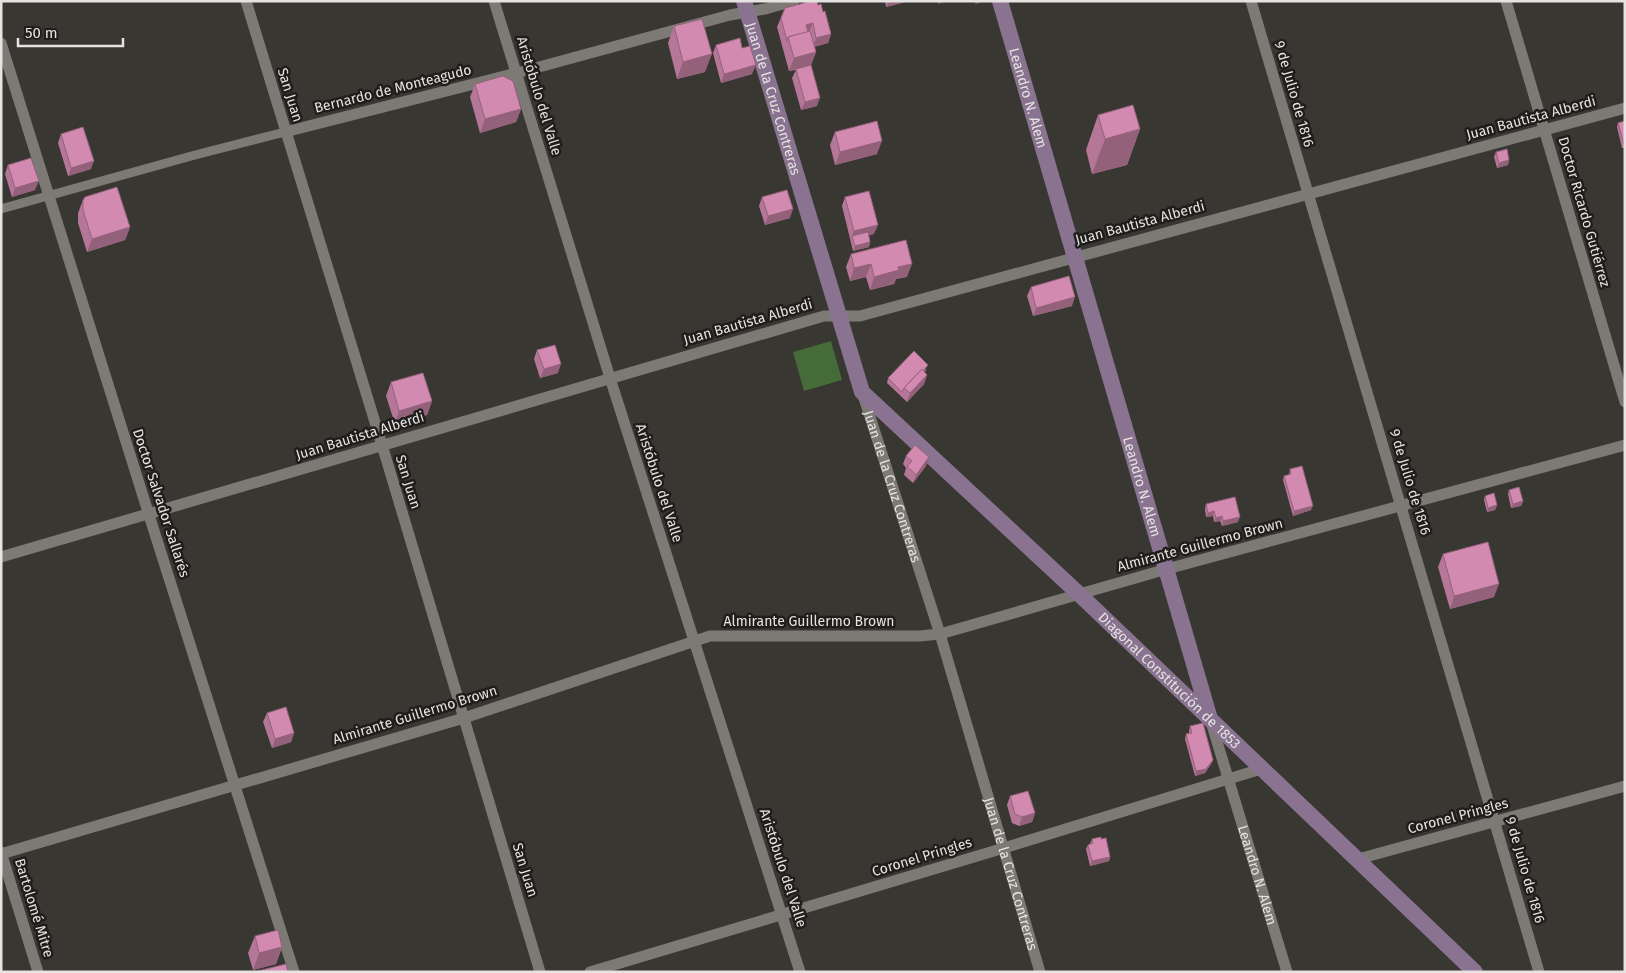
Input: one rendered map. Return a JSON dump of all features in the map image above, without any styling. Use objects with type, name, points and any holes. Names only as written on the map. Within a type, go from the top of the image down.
[{"type":"main road","name":"Leandro N. Alem","points":[[1000,1],[1211,721]]},
{"type":"main road","name":"Juan de la Cruz Contreras","points":[[746,6],[862,392]]},
{"type":"main road","name":"Diagonal Constitución de 1853","points":[[862,392],[1079,594],[1475,972]]},
{"type":"street","name":"San Juan","points":[[246,1],[540,972]]},
{"type":"street","name":"Aristóbulo del Valle","points":[[494,1],[610,378],[800,972]]},
{"type":"street","name":"Bernardo de Monteagudo","points":[[1,209],[195,155],[517,73],[730,15],[746,6],[765,9],[794,1]]},
{"type":"street","name":"9 de Julio de 1816","points":[[1251,1],[1539,972]]},
{"type":"street","name":"Doctor Ricardo Gutiérrez","points":[[1506,1],[1625,402]]},
{"type":"street","name":"Doctor Salvador Sallarés","points":[[1,43],[148,515],[294,972]]},
{"type":"street","name":"Juan Bautista Alberdi","points":[[1,557],[824,316],[860,316],[1625,108]]},
{"type":"street","name":"Juan de la Cruz Contreras","points":[[862,392],[940,634],[1040,972]]},
{"type":"street","name":"Almirante Guillermo Brown","points":[[1,853],[464,718],[694,640],[723,635],[920,636],[940,634],[1167,569],[1625,445]]},
{"type":"street","name":"Leandro N. Alem","points":[[1211,721],[1287,972]]},
{"type":"street","name":"Coronel Pringles","points":[[590,972],[1261,769]]},
{"type":"street","name":"Coronel Pringles","points":[[1358,859],[1625,786]]},
{"type":"street","name":"Bartolomé Mitre","points":[[1,853],[38,972]]},
{"type":"green space","points":[[831,341],[842,380],[804,391],[793,352]]},
{"type":"building","points":[[817,1],[818,5],[821,4],[823,12],[825,11],[831,34],[816,38],[813,23],[806,25],[808,32],[788,37],[787,41],[781,18],[785,8]]},
{"type":"building","points":[[702,19],[712,54],[683,62],[674,26]]},
{"type":"building","points":[[810,31],[816,52],[794,58],[788,37]]},
{"type":"building","points":[[740,38],[742,48],[750,46],[756,65],[724,74],[716,45]]},
{"type":"building","points":[[811,65],[820,98],[805,102],[796,69]]},
{"type":"building","points":[[503,76],[513,81],[521,109],[485,119],[475,84]]},
{"type":"building","points":[[1133,105],[1140,129],[1105,139],[1098,115]]},
{"type":"building","points":[[877,121],[882,141],[840,152],[835,132]]},
{"type":"building","points":[[1625,121],[1625,144],[1624,144],[1618,123]]},
{"type":"building","points":[[83,127],[94,161],[71,168],[61,134]]},
{"type":"building","points":[[1507,149],[1509,160],[1499,163],[1496,152]]},
{"type":"building","points":[[31,158],[39,181],[15,188],[8,165]]},
{"type":"building","points":[[117,187],[130,227],[92,239],[83,210],[83,200],[85,197]]},
{"type":"building","points":[[787,190],[793,209],[768,216],[762,197]]},
{"type":"building","points":[[869,191],[878,225],[854,231],[845,197]]},
{"type":"building","points":[[868,232],[870,242],[855,246],[852,236]]},
{"type":"building","points":[[906,240],[912,264],[898,267],[899,270],[874,277],[871,264],[854,268],[851,254]]},
{"type":"building","points":[[1069,276],[1075,297],[1036,308],[1031,287]]},
{"type":"building","points":[[555,345],[561,364],[544,369],[537,350]]},
{"type":"building","points":[[914,351],[928,365],[923,371],[922,369],[902,392],[888,378]]},
{"type":"building","points":[[922,369],[927,375],[910,393],[904,388]]},
{"type":"building","points":[[423,373],[432,401],[399,411],[391,382]]},
{"type":"building","points":[[915,445],[929,457],[916,475],[907,466],[912,461],[906,456]]},
{"type":"building","points":[[1302,466],[1313,506],[1294,511],[1284,476],[1291,474],[1290,469]]},
{"type":"building","points":[[1519,487],[1523,501],[1513,504],[1509,490]]},
{"type":"building","points":[[1494,493],[1497,505],[1488,508],[1485,496]]},
{"type":"building","points":[[1235,497],[1240,517],[1223,521],[1222,516],[1216,518],[1214,511],[1208,513],[1206,504]]},
{"type":"building","points":[[1488,542],[1499,584],[1454,596],[1443,554]]},
{"type":"building","points":[[286,707],[294,733],[275,739],[267,713]]},
{"type":"building","points":[[1203,723],[1213,760],[1206,769],[1196,771],[1186,734],[1192,733],[1190,726]]},
{"type":"building","points":[[1028,791],[1035,813],[1022,817],[1015,814],[1010,796]]},
{"type":"building","points":[[1101,837],[1101,839],[1106,838],[1110,857],[1092,861],[1088,845],[1093,843],[1092,839]]},
{"type":"building","points":[[278,930],[282,947],[259,953],[255,936]]},
{"type":"building","points":[[286,964],[288,972],[258,972],[258,971]]}]
